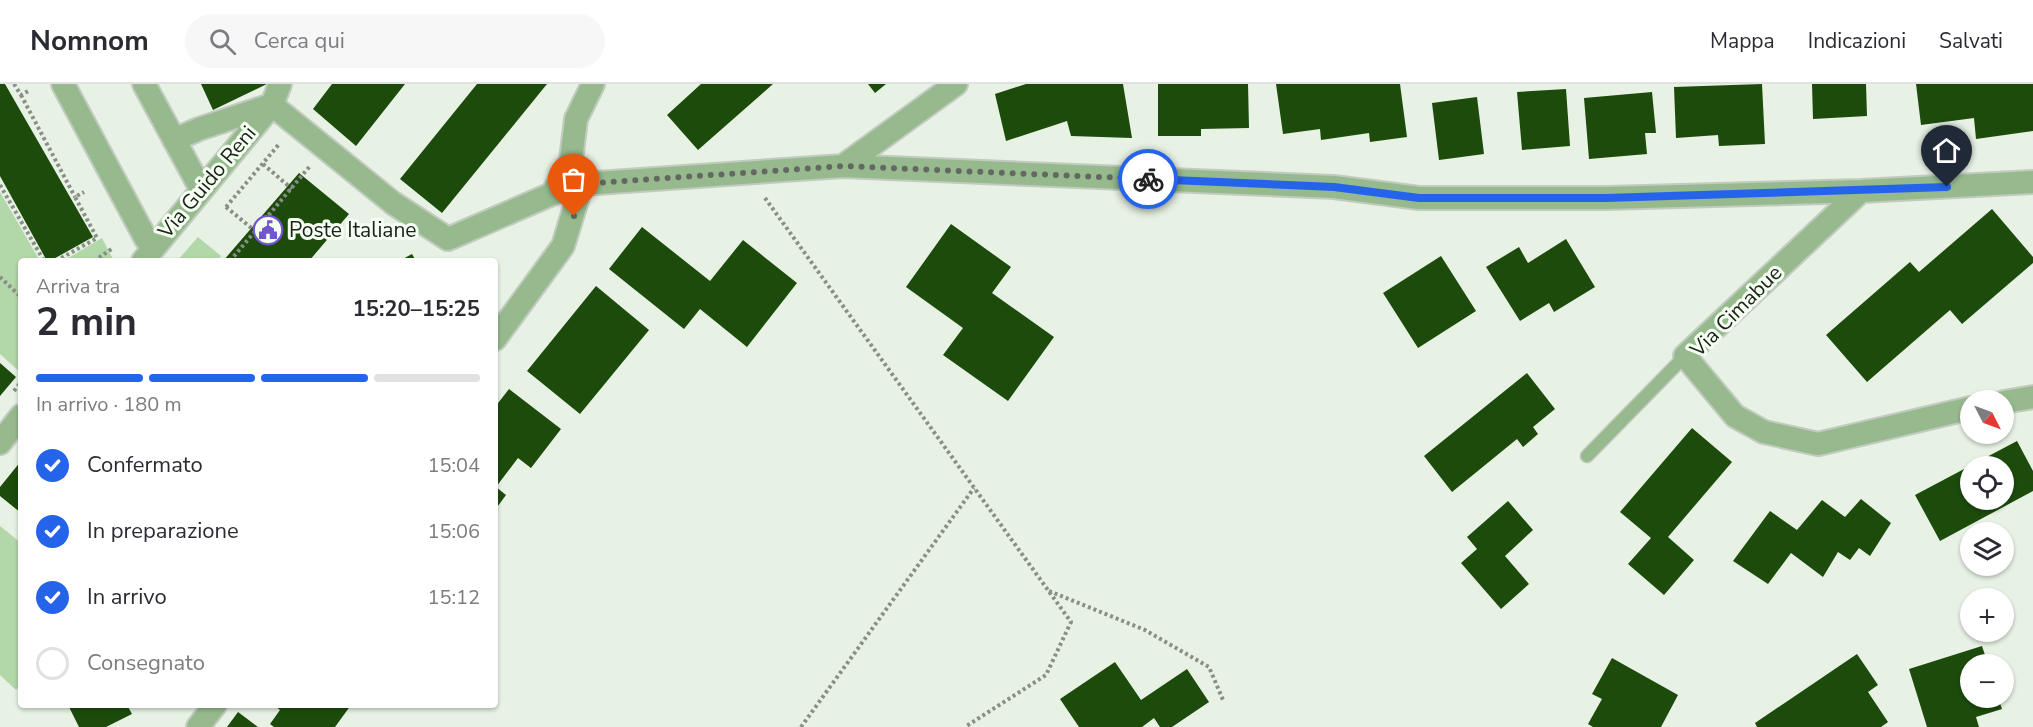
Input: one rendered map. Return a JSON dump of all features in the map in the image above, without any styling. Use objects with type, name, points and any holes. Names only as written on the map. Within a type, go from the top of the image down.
[{"type":"street","points":[[63,84],[146,239],[149,254]]},
{"type":"street","points":[[144,84],[201,189]]},
{"type":"street","points":[[552,194],[571,159],[576,119],[593,84]]},
{"type":"street","points":[[843,166],[956,84]]},
{"type":"street","points":[[174,140],[276,94],[393,202],[448,239],[552,194],[582,184],[843,166],[1334,187],[1419,198],[1606,198],[1861,192],[2033,182]]},
{"type":"street","name":"Via Guido Reni","points":[[149,254],[276,94]]},
{"type":"street","points":[[498,335],[563,246],[582,184]]},
{"type":"street","name":"Via Cimabue","points":[[1861,192],[1685,356],[1735,416],[1764,432],[1818,444],[1960,411]]},
{"type":"street","points":[[2014,400],[2033,397]]},
{"type":"street","points":[[0,443],[18,420]]},
{"type":"street","points":[[198,727],[213,708]]},
{"type":"lane","points":[[1587,456],[1685,356]]},
{"type":"path","points":[[14,84],[97,238],[61,258]]},
{"type":"path","points":[[21,95],[30,90]]},
{"type":"path","points":[[255,231],[226,207],[283,140]]},
{"type":"path","points":[[263,163],[292,189]]},
{"type":"path","points":[[232,258],[313,164]]},
{"type":"path","points":[[747,174],[1071,622],[1046,675],[965,727]]},
{"type":"path","points":[[0,185],[42,258]]},
{"type":"path","points":[[75,197],[84,192]]},
{"type":"path","points":[[98,258],[113,248]]},
{"type":"path","points":[[0,277],[16,292]]},
{"type":"path","points":[[801,727],[974,488]]},
{"type":"path","points":[[1048,591],[1145,630],[1209,667],[1223,700]]},
{"type":"green space","points":[[0,192],[38,258],[18,258],[18,370],[0,354]]},
{"type":"green space","points":[[198,237],[221,256],[219,258],[180,258]]},
{"type":"green space","points":[[102,238],[112,258],[68,258]]},
{"type":"green space","points":[[0,526],[18,541],[18,688],[16,690],[0,675]]},
{"type":"building","points":[[0,84],[5,84],[93,237],[55,258],[45,258],[0,176]]},
{"type":"building","points":[[201,84],[267,84],[213,110]]},
{"type":"building","points":[[332,84],[405,84],[356,146],[313,109]]},
{"type":"building","points":[[477,84],[547,84],[442,213],[400,179]]},
{"type":"building","points":[[701,84],[773,84],[698,150],[667,115]]},
{"type":"building","points":[[868,84],[886,84],[875,93]]},
{"type":"building","points":[[1026,84],[1123,84],[1132,138],[1071,136],[1067,121],[1006,141],[995,94]]},
{"type":"building","points":[[1158,84],[1248,84],[1249,128],[1201,129],[1201,136],[1158,136]]},
{"type":"building","points":[[1276,84],[1400,84],[1407,137],[1370,142],[1369,133],[1321,140],[1320,129],[1283,134]]},
{"type":"building","points":[[1762,84],[1765,144],[1719,146],[1718,135],[1676,138],[1674,87]]},
{"type":"building","points":[[1812,84],[1866,84],[1867,116],[1813,119]]},
{"type":"building","points":[[1916,84],[2033,84],[2033,131],[1976,139],[1974,118],[1921,125]]},
{"type":"building","points":[[1566,89],[1570,146],[1522,150],[1517,92]]},
{"type":"building","points":[[1652,92],[1656,133],[1645,133],[1647,154],[1589,159],[1584,98]]},
{"type":"building","points":[[1477,97],[1484,154],[1439,160],[1432,103]]},
{"type":"building","points":[[299,173],[349,214],[312,258],[226,258]]},
{"type":"building","points":[[1992,209],[2033,257],[2033,263],[1962,324],[1950,310],[1867,382],[1826,335],[1910,262],[1919,272]]},
{"type":"building","points":[[951,224],[1011,267],[992,293],[1054,337],[1008,401],[943,355],[963,328],[906,287]]},
{"type":"building","points":[[642,227],[710,281],[743,240],[797,283],[747,347],[700,309],[684,329],[609,269]]},
{"type":"building","points":[[1566,239],[1595,287],[1554,312],[1549,303],[1520,321],[1486,267],[1519,247],[1528,263]]},
{"type":"building","points":[[1441,256],[1476,311],[1418,348],[1383,293]]},
{"type":"building","points":[[596,286],[649,330],[580,414],[527,371]]},
{"type":"building","points":[[0,363],[16,377],[0,396]]},
{"type":"building","points":[[1527,373],[1555,409],[1533,427],[1538,434],[1523,447],[1517,439],[1452,492],[1424,456]]},
{"type":"building","points":[[509,389],[561,429],[531,468],[518,458],[498,484],[498,403]]},
{"type":"building","points":[[1692,428],[1732,462],[1668,537],[1694,560],[1664,595],[1628,564],[1651,538],[1620,512]]},
{"type":"building","points":[[2017,441],[2033,471],[2033,491],[2014,501],[2014,456],[1989,456]]},
{"type":"building","points":[[18,465],[18,511],[0,496],[0,487]]},
{"type":"building","points":[[1960,471],[1960,510],[1998,510],[1975,522],[1960,522],[1960,530],[1940,541],[1915,495]]},
{"type":"building","points":[[498,489],[506,495],[498,506]]},
{"type":"building","points":[[1861,499],[1891,523],[1870,556],[1859,548],[1850,560],[1838,552],[1823,577],[1791,553],[1768,584],[1733,561],[1770,511],[1797,530],[1822,500],[1845,517]]},
{"type":"building","points":[[1508,501],[1533,530],[1505,556],[1529,584],[1501,609],[1461,563],[1477,549],[1467,537]]},
{"type":"building","points":[[1982,646],[1985,654],[1960,654],[1960,708],[2002,709],[1976,717],[1979,727],[1927,727],[1909,669]]},
{"type":"building","points":[[1857,654],[1878,685],[1868,692],[1888,722],[1881,727],[1757,727],[1755,723]]},
{"type":"building","points":[[1612,658],[1678,695],[1661,727],[1593,727],[1588,724],[1602,699],[1592,694]]},
{"type":"building","points":[[1115,662],[1141,700],[1187,669],[1209,702],[1172,727],[1160,727],[1154,718],[1142,727],[1079,727],[1060,699]]},
{"type":"building","points":[[70,708],[129,708],[132,714],[106,727],[79,727]]},
{"type":"building","points":[[278,708],[349,708],[335,727],[274,727],[270,724],[280,710]]},
{"type":"building","points":[[238,712],[258,727],[227,727]]},
{"type":"way so far","points":[[574,216],[582,184],[843,166],[1148,179]]},
{"type":"place","name":"Poste Italiane","points":[[268,230]]},
{"type":"route","points":[[1148,179],[1334,187],[1419,198],[1606,198],[1861,192],[1947,187]]}]
